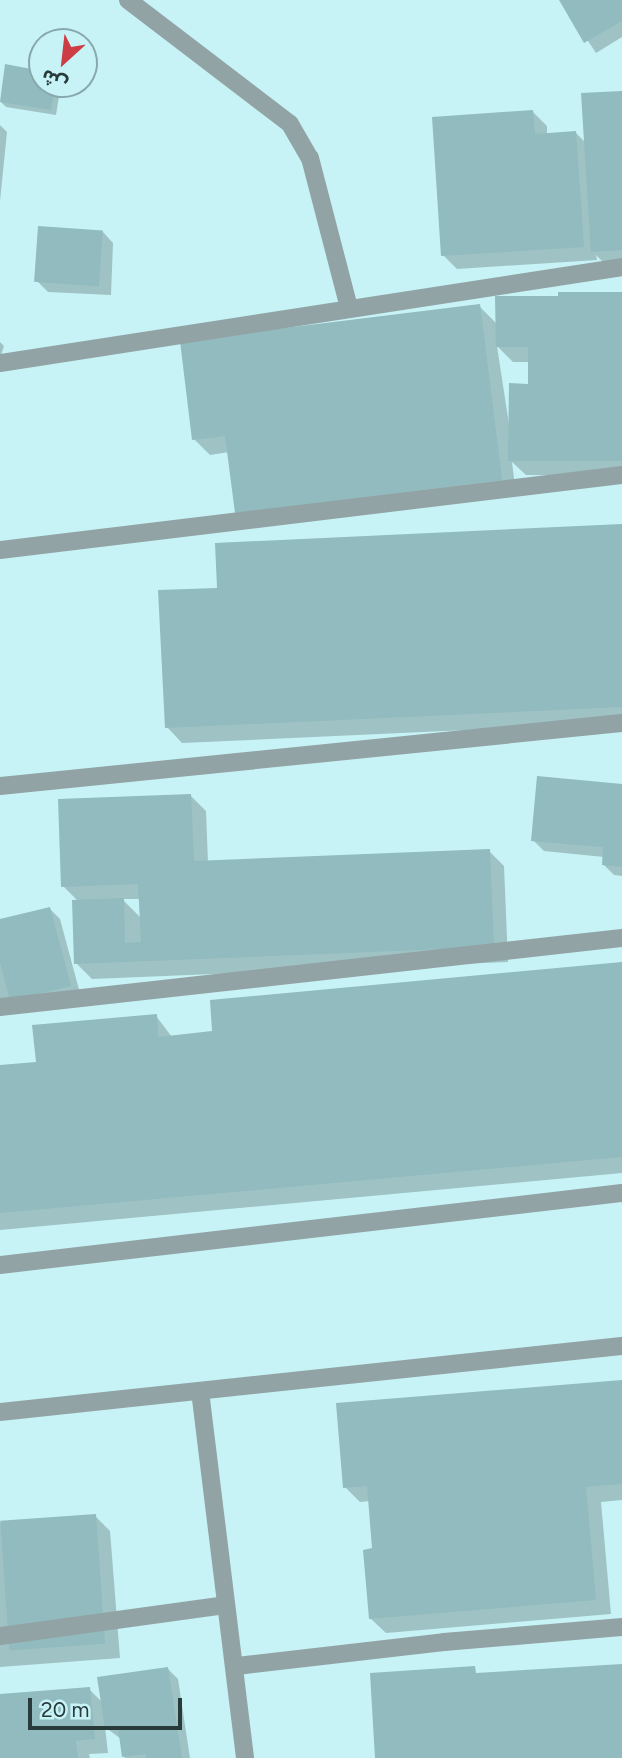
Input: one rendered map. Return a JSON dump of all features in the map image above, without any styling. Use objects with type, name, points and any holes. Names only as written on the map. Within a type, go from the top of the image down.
[{"type":"street","points":[[128,0],[290,124],[310,158],[349,308]]},
{"type":"street","points":[[0,363],[622,267]]},
{"type":"street","points":[[0,551],[622,475]]},
{"type":"street","points":[[0,786],[622,723]]},
{"type":"street","points":[[0,1007],[622,939]]},
{"type":"street","points":[[0,1265],[622,1193]]},
{"type":"street","points":[[0,1412],[622,1346]]},
{"type":"street","points":[[200,1391],[225,1605],[237,1666],[245,1758]]},
{"type":"street","points":[[0,1636],[225,1605]]},
{"type":"street","points":[[237,1666],[444,1642],[622,1628]]},
{"type":"building","points":[[559,0],[622,0],[622,21],[584,43]]},
{"type":"building","points":[[5,64],[28,68],[28,98],[53,98],[51,110],[0,102]]},
{"type":"building","points":[[622,91],[622,250],[591,252],[581,93]]},
{"type":"building","points":[[533,110],[535,134],[576,131],[584,247],[441,256],[432,117]]},
{"type":"building","points":[[38,226],[103,231],[99,286],[34,282]]},
{"type":"building","points":[[558,292],[622,292],[622,461],[508,461],[509,383],[528,384],[528,347],[496,347],[495,296],[558,296]]},
{"type":"building","points":[[480,304],[502,480],[235,513],[225,436],[192,440],[180,341]]},
{"type":"building","points":[[622,524],[622,707],[165,728],[158,590],[217,588],[215,543]]},
{"type":"building","points":[[537,776],[622,784],[622,867],[602,865],[603,847],[531,841]]},
{"type":"building","points":[[191,794],[194,861],[490,849],[494,947],[74,964],[72,900],[124,898],[125,943],[141,942],[138,884],[61,887],[58,799]]},
{"type":"building","points":[[50,907],[71,986],[10,1001],[0,962],[0,919]]},
{"type":"building","points":[[622,962],[622,1157],[0,1213],[0,1065],[36,1062],[32,1025],[157,1014],[158,1037],[212,1031],[210,1000]]},
{"type":"building","points":[[622,1380],[622,1484],[586,1487],[596,1600],[369,1619],[363,1550],[372,1548],[367,1486],[343,1488],[336,1403]]},
{"type":"building","points":[[96,1514],[105,1644],[9,1650],[0,1521]]},
{"type":"building","points":[[622,1664],[622,1758],[375,1758],[370,1673],[475,1666],[476,1673]]},
{"type":"building","points":[[168,1667],[182,1758],[146,1758],[146,1754],[122,1757],[118,1728],[105,1729],[97,1677]]},
{"type":"building","points":[[90,1687],[95,1739],[76,1741],[78,1758],[0,1758],[0,1694]]}]
